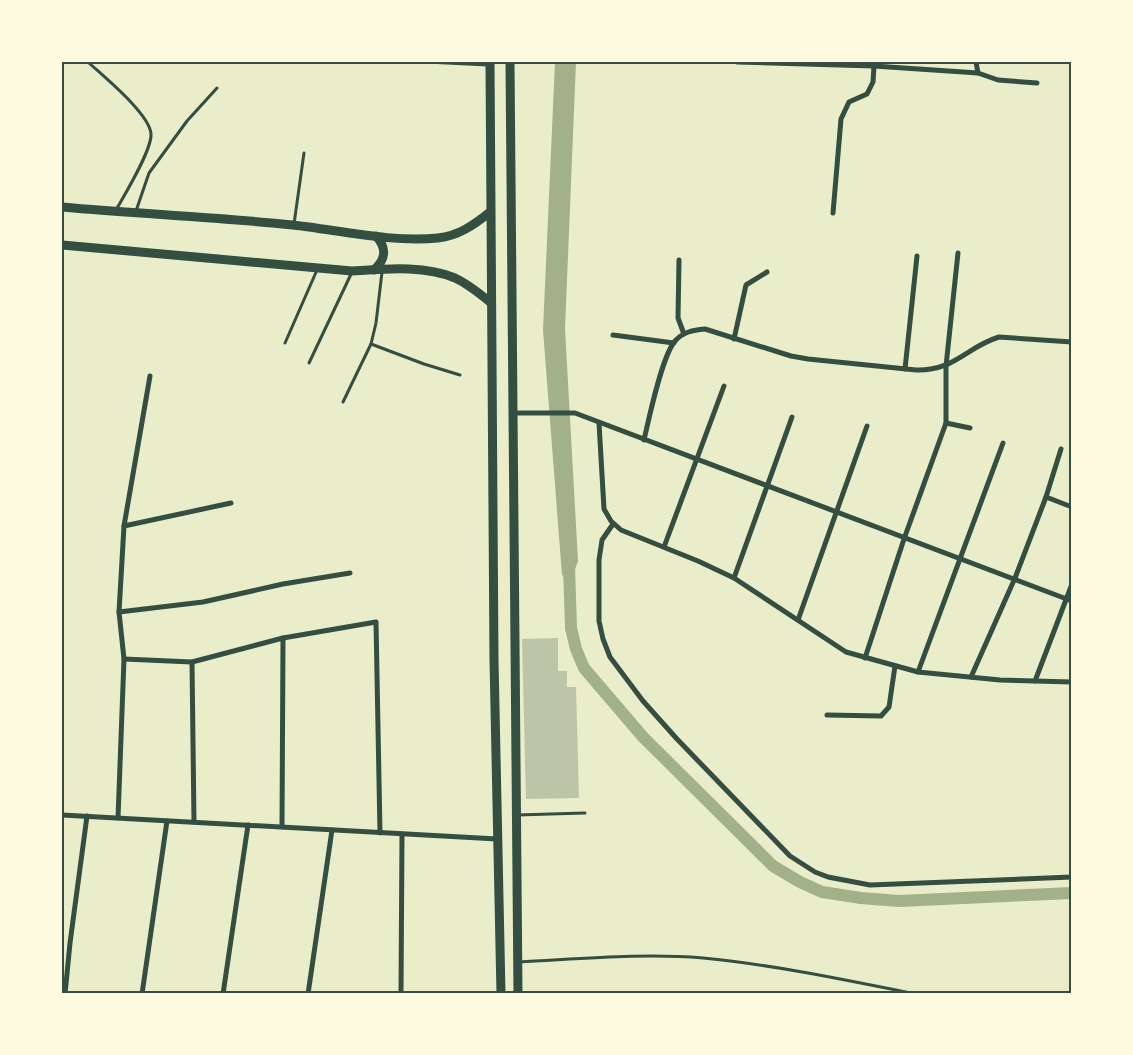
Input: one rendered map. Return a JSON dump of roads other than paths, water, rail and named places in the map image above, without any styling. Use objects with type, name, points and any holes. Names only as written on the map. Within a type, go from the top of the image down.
[{"type":"main road","points":[[510,62],[518,993]]},
{"type":"main road","points":[[489,63],[490,302],[501,993]]},
{"type":"main road","points":[[62,207],[293,225],[376,236],[425,239],[448,237],[469,228],[490,212]]},
{"type":"main road","points":[[376,236],[384,250],[384,258],[378,270]]},
{"type":"main road","points":[[62,245],[352,272],[420,271],[442,274],[463,282],[490,302]]},
{"type":"street","points":[[737,62],[874,66],[978,73],[998,80],[1037,83]]},
{"type":"street","points":[[976,62],[978,73]]},
{"type":"street","points":[[832,213],[841,119],[849,102],[867,94],[873,82],[874,66]]},
{"type":"street","points":[[865,658],[904,538],[946,423],[946,366],[958,253]]},
{"type":"street","points":[[905,369],[917,256]]},
{"type":"street","points":[[679,260],[678,318],[684,334]]},
{"type":"street","points":[[734,339],[746,285],[767,272]]},
{"type":"street","points":[[644,440],[661,375],[674,343],[693,330],[705,329],[808,359],[930,370],[946,366],[989,340],[999,337],[1071,342]]},
{"type":"street","points":[[613,335],[674,343]]},
{"type":"street","points":[[118,818],[124,660],[119,612],[124,526],[150,375]]},
{"type":"street","points":[[664,547],[724,386]]},
{"type":"street","points":[[514,413],[574,413],[1069,600]]},
{"type":"street","points":[[734,578],[792,417]]},
{"type":"street","points":[[599,423],[603,502],[613,524],[627,533],[734,578],[829,643],[846,652],[918,672],[1071,682]]},
{"type":"street","points":[[946,423],[970,428]]},
{"type":"street","points":[[798,620],[867,426]]},
{"type":"street","points":[[918,672],[1003,443]]},
{"type":"street","points":[[971,677],[1015,578],[1046,497],[1061,449]]},
{"type":"street","points":[[1046,497],[1071,507]]},
{"type":"street","points":[[124,526],[231,503]]},
{"type":"street","points":[[613,524],[602,540],[599,560],[599,621],[610,657],[643,701],[677,739],[790,856],[828,877],[870,885],[1071,877]]},
{"type":"street","points":[[119,612],[203,602],[284,584],[350,573]]},
{"type":"street","points":[[1035,681],[1069,600],[1071,584]]},
{"type":"street","points":[[124,660],[192,662],[283,638],[376,622],[380,833]]},
{"type":"street","points":[[282,827],[283,638]]},
{"type":"street","points":[[192,662],[194,822]]},
{"type":"street","points":[[827,715],[881,716],[889,707],[896,666]]},
{"type":"street","points":[[62,815],[497,839]]},
{"type":"street","points":[[65,993],[87,816]]},
{"type":"street","points":[[142,993],[167,821]]},
{"type":"street","points":[[223,993],[248,825]]},
{"type":"street","points":[[308,993],[332,830]]},
{"type":"street","points":[[401,993],[402,834]]},
{"type":"lane","points":[[88,62],[143,116],[151,132],[151,141],[116,212]]},
{"type":"lane","points":[[426,62],[489,63]]},
{"type":"lane","points":[[135,212],[149,173],[187,121],[217,88]]},
{"type":"lane","points":[[293,225],[304,153]]},
{"type":"lane","points":[[285,343],[317,268]]},
{"type":"lane","points":[[343,402],[371,344],[376,323],[378,270]]},
{"type":"lane","points":[[309,363],[352,272]]},
{"type":"lane","points":[[371,344],[460,375]]},
{"type":"lane","points":[[515,815],[585,813]]},
{"type":"lane","points":[[518,962],[622,957],[703,958],[814,973],[916,993]]},
{"type":"waterway","points":[[569,566],[571,628],[584,668],[643,737],[773,866],[822,892],[861,898],[899,901],[1072,893]]}]
